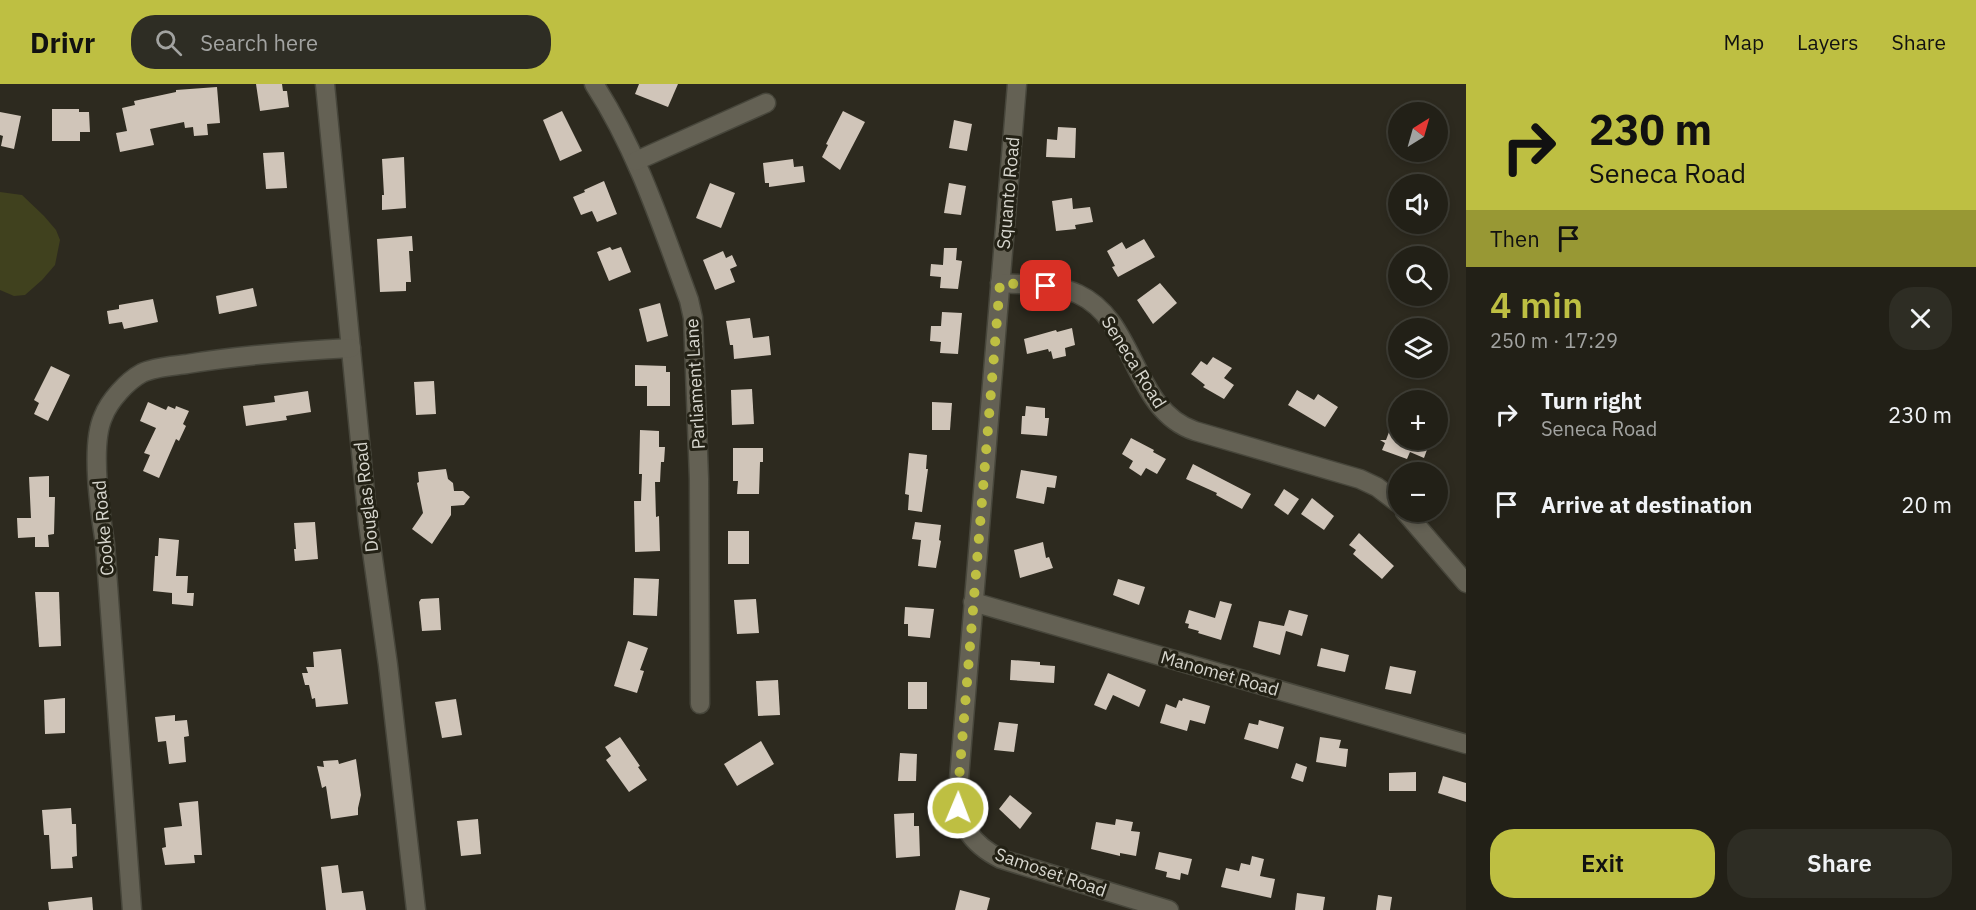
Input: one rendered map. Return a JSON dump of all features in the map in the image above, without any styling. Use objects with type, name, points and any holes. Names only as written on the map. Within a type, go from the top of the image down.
[{"type":"street","name":"Douglas Road","points":[[325,84],[368,523],[388,665],[416,910]]},
{"type":"street","name":"Parliament Lane","points":[[594,84],[636,162],[689,300],[695,335],[700,704]]},
{"type":"street","name":"Squanto Road","points":[[972,837],[960,817],[958,791],[1017,84]]},
{"type":"street","points":[[636,162],[766,103]]},
{"type":"street","name":"Seneca Road","points":[[1000,283],[1065,289],[1094,304],[1117,332],[1160,406],[1178,423],[1196,431],[1360,479],[1388,495]]},
{"type":"street","name":"Cooke Road","points":[[132,910],[105,544],[98,494],[97,443],[102,418],[113,398],[142,373],[169,366],[235,356],[351,348]]},
{"type":"street","points":[[1414,522],[1466,583]]},
{"type":"street","name":"Manomet Road","points":[[973,602],[1466,744]]},
{"type":"street","name":"Samoset Road","points":[[972,837],[1001,859],[1169,910]]},
{"type":"green space","points":[[0,192],[22,195],[56,230],[60,240],[55,265],[25,295],[14,296],[0,290]]},
{"type":"building","points":[[256,84],[282,84],[283,91],[287,91],[289,107],[260,111]]},
{"type":"building","points":[[639,84],[678,84],[668,107],[635,94]]},
{"type":"building","points":[[217,87],[220,123],[207,124],[208,135],[194,136],[193,127],[185,128],[184,122],[150,129],[154,145],[120,152],[116,133],[127,131],[122,108],[135,105],[134,101],[176,92],[176,90]]},
{"type":"building","points":[[52,109],[79,109],[79,112],[89,112],[90,132],[80,132],[80,141],[52,141]]},
{"type":"building","points":[[562,111],[582,151],[560,161],[543,120]]},
{"type":"building","points":[[843,111],[865,122],[840,170],[822,157]]},
{"type":"building","points":[[0,112],[21,116],[14,149],[1,146],[3,136],[0,135]]},
{"type":"building","points":[[954,120],[972,124],[967,151],[949,148]]},
{"type":"building","points":[[1058,127],[1076,128],[1075,158],[1046,157],[1047,139],[1057,140]]},
{"type":"building","points":[[284,152],[287,188],[266,189],[263,153]]},
{"type":"building","points":[[404,157],[406,208],[382,210],[382,195],[384,195],[382,159]]},
{"type":"building","points":[[793,159],[794,167],[803,166],[805,182],[769,187],[769,183],[765,183],[763,163]]},
{"type":"building","points":[[604,181],[617,214],[597,222],[592,211],[581,215],[573,197]]},
{"type":"building","points":[[710,183],[735,193],[721,228],[696,218]]},
{"type":"building","points":[[949,183],[966,186],[961,215],[944,213]]},
{"type":"building","points":[[1072,198],[1073,209],[1090,207],[1093,222],[1075,225],[1076,229],[1056,231],[1052,201]]},
{"type":"building","points":[[412,236],[413,251],[409,251],[411,282],[406,282],[406,291],[380,292],[377,239]]},
{"type":"building","points":[[1144,239],[1155,257],[1118,277],[1107,251],[1122,242],[1126,249]]},
{"type":"building","points":[[610,247],[612,250],[621,247],[631,272],[609,281],[597,252]]},
{"type":"building","points":[[944,248],[957,248],[956,260],[962,261],[958,289],[940,288],[941,277],[930,276],[931,264],[943,265]]},
{"type":"building","points":[[723,251],[726,258],[732,255],[737,266],[730,269],[735,282],[715,290],[703,260]]},
{"type":"building","points":[[1160,283],[1177,303],[1153,324],[1137,300]]},
{"type":"building","points":[[253,288],[257,306],[219,314],[216,296]]},
{"type":"building","points":[[153,299],[158,322],[124,329],[122,322],[109,324],[107,311],[119,309],[119,305]]},
{"type":"building","points":[[660,303],[668,336],[647,342],[639,309]]},
{"type":"building","points":[[942,312],[962,313],[958,354],[940,353],[941,342],[930,341],[931,326],[941,326]]},
{"type":"building","points":[[750,318],[753,338],[769,336],[771,355],[734,359],[733,345],[730,345],[726,321]]},
{"type":"building","points":[[1072,328],[1075,345],[1065,348],[1066,356],[1053,359],[1048,349],[1027,354],[1024,339]]},
{"type":"building","points":[[1213,357],[1232,368],[1224,378],[1234,385],[1224,399],[1203,387],[1205,385],[1191,374],[1201,361],[1207,365]]},
{"type":"building","points":[[635,365],[666,366],[666,372],[670,372],[670,406],[647,406],[647,386],[635,386]]},
{"type":"building","points":[[51,366],[70,375],[48,421],[34,414],[39,403],[34,400]]},
{"type":"building","points":[[434,381],[436,414],[416,415],[414,382]]},
{"type":"building","points":[[752,389],[754,424],[732,425],[731,390]]},
{"type":"building","points":[[1297,390],[1314,400],[1318,394],[1338,407],[1325,427],[1288,405]]},
{"type":"building","points":[[308,391],[311,412],[286,416],[287,420],[246,426],[243,406],[275,402],[274,396]]},
{"type":"building","points":[[148,402],[166,410],[168,406],[175,409],[176,406],[189,411],[183,424],[186,426],[179,441],[176,439],[159,478],[143,471],[150,455],[144,453],[156,428],[140,421]]},
{"type":"building","points":[[932,402],[952,403],[950,430],[932,430]]},
{"type":"building","points":[[1026,406],[1045,408],[1045,418],[1049,418],[1047,436],[1021,434],[1022,416],[1025,416]]},
{"type":"building","points":[[640,430],[659,431],[659,447],[665,447],[664,462],[661,462],[660,482],[655,482],[660,551],[635,552],[634,501],[641,501]]},
{"type":"building","points":[[1388,435],[1388,450],[1427,450],[1424,458],[1410,452],[1407,459],[1382,450],[1385,443],[1380,440],[1386,440]]},
{"type":"building","points":[[1131,438],[1166,459],[1157,474],[1146,468],[1141,476],[1129,468],[1133,461],[1122,454]]},
{"type":"building","points":[[733,448],[763,448],[759,494],[737,494],[738,481],[733,481]]},
{"type":"building","points":[[909,453],[927,455],[926,469],[928,469],[922,512],[908,510],[909,495],[905,494]]},
{"type":"building","points":[[1193,464],[1251,494],[1242,509],[1216,495],[1217,493],[1186,479]]},
{"type":"building","points":[[446,469],[454,491],[463,491],[470,497],[464,505],[451,506],[451,515],[432,544],[412,529],[423,513],[417,483],[419,482],[418,472]]},
{"type":"building","points":[[1021,470],[1057,476],[1055,488],[1047,487],[1044,504],[1016,498]]},
{"type":"building","points":[[49,476],[49,497],[55,497],[54,534],[48,535],[49,547],[35,547],[35,537],[18,538],[17,518],[31,518],[29,477]]},
{"type":"building","points":[[1284,489],[1299,499],[1288,515],[1274,505]]},
{"type":"building","points":[[1312,498],[1334,516],[1324,530],[1301,514]]},
{"type":"building","points":[[315,522],[318,559],[295,561],[294,523]]},
{"type":"building","points":[[915,522],[941,525],[939,540],[941,541],[936,568],[918,566],[921,540],[912,539]]},
{"type":"building","points":[[728,531],[749,531],[749,564],[728,564]]},
{"type":"building","points":[[1359,533],[1394,566],[1382,579],[1353,554],[1356,550],[1349,545]]},
{"type":"building","points":[[159,538],[179,540],[176,576],[188,576],[187,593],[194,593],[193,606],[172,604],[172,593],[153,591],[155,556],[158,556]]},
{"type":"building","points":[[1043,542],[1046,558],[1049,557],[1053,568],[1020,578],[1014,550]]},
{"type":"building","points":[[634,578],[659,579],[657,616],[633,615]]},
{"type":"building","points":[[1118,579],[1145,587],[1139,605],[1113,595]]},
{"type":"building","points":[[35,592],[59,592],[61,646],[39,647]]},
{"type":"building","points":[[439,598],[441,630],[422,631],[419,602],[421,599]]},
{"type":"building","points":[[756,599],[759,633],[737,634],[734,600]]},
{"type":"building","points":[[1220,601],[1232,604],[1221,640],[1188,628],[1189,624],[1185,623],[1189,610],[1215,618]]},
{"type":"building","points":[[905,607],[934,609],[930,638],[908,636],[908,624],[904,624]]},
{"type":"building","points":[[1289,610],[1308,615],[1302,636],[1286,631],[1280,655],[1253,647],[1259,621],[1284,626]]},
{"type":"building","points":[[628,641],[648,648],[640,670],[644,671],[637,693],[614,686]]},
{"type":"building","points":[[1321,648],[1349,655],[1345,672],[1317,666]]},
{"type":"building","points":[[341,649],[348,704],[316,707],[315,698],[312,699],[309,685],[305,685],[302,673],[308,673],[306,667],[314,667],[313,652]]},
{"type":"building","points":[[1011,660],[1040,662],[1040,665],[1055,666],[1054,683],[1010,680]]},
{"type":"building","points":[[1390,666],[1416,671],[1411,694],[1385,689]]},
{"type":"building","points":[[1108,673],[1146,690],[1139,707],[1113,695],[1106,710],[1094,705]]},
{"type":"building","points":[[778,680],[780,715],[758,716],[756,681]]},
{"type":"building","points":[[908,682],[927,682],[927,709],[908,709]]},
{"type":"building","points":[[65,698],[65,733],[45,734],[44,700]]},
{"type":"building","points":[[1183,698],[1210,706],[1205,724],[1190,720],[1187,731],[1160,723],[1166,704],[1176,708],[1179,700],[1182,701]]},
{"type":"building","points":[[456,699],[462,735],[442,738],[435,702]]},
{"type":"building","points":[[175,715],[175,721],[187,720],[189,736],[184,737],[186,762],[169,764],[166,741],[158,742],[155,717]]},
{"type":"building","points":[[1259,720],[1284,727],[1278,749],[1244,739],[1249,723],[1258,725]]},
{"type":"building","points":[[999,722],[1018,724],[1014,752],[994,750]]},
{"type":"building","points":[[620,737],[647,780],[629,792],[606,760],[611,756],[605,747]]},
{"type":"building","points":[[1320,737],[1341,740],[1339,748],[1348,749],[1346,767],[1316,762]]},
{"type":"building","points":[[761,741],[774,764],[737,786],[724,764]]},
{"type":"building","points":[[900,753],[917,754],[916,781],[898,781]]},
{"type":"building","points":[[356,759],[361,795],[358,815],[331,819],[326,786],[322,788],[317,766],[324,767],[323,761],[338,760],[339,764]]},
{"type":"building","points":[[1296,763],[1307,767],[1303,782],[1291,778]]},
{"type":"building","points":[[1416,772],[1416,791],[1389,791],[1389,773]]},
{"type":"building","points":[[1443,776],[1466,783],[1466,802],[1438,793]]},
{"type":"building","points":[[1010,795],[1032,813],[1020,829],[999,809]]},
{"type":"building","points":[[198,801],[202,855],[194,855],[195,863],[165,865],[162,848],[166,847],[164,828],[182,826],[179,803]]},
{"type":"building","points":[[71,808],[72,824],[76,824],[77,856],[72,857],[73,868],[51,869],[49,835],[44,835],[42,810]]},
{"type":"building","points":[[914,813],[914,826],[919,826],[920,856],[896,858],[894,814]]},
{"type":"building","points":[[478,819],[481,854],[461,856],[457,821]]},
{"type":"building","points":[[1116,819],[1133,822],[1131,831],[1140,832],[1136,856],[1120,853],[1120,856],[1091,849],[1096,822],[1115,825]]},
{"type":"building","points":[[1159,852],[1192,859],[1188,875],[1181,873],[1180,880],[1166,877],[1167,872],[1155,869]]},
{"type":"building","points":[[1252,856],[1264,859],[1260,876],[1275,879],[1271,898],[1221,887],[1226,868],[1239,871],[1241,863],[1250,865]]},
{"type":"building","points":[[338,865],[342,893],[363,891],[366,910],[326,910],[321,867]]},
{"type":"building","points":[[960,890],[990,898],[987,910],[955,910]]},
{"type":"building","points":[[1297,893],[1325,897],[1323,910],[1295,910]]},
{"type":"building","points":[[1378,895],[1392,897],[1390,910],[1376,910]]},
{"type":"building","points":[[92,897],[93,910],[49,910],[48,902]]},
{"type":"route","points":[[958,808],[1000,283],[1046,286]]}]
